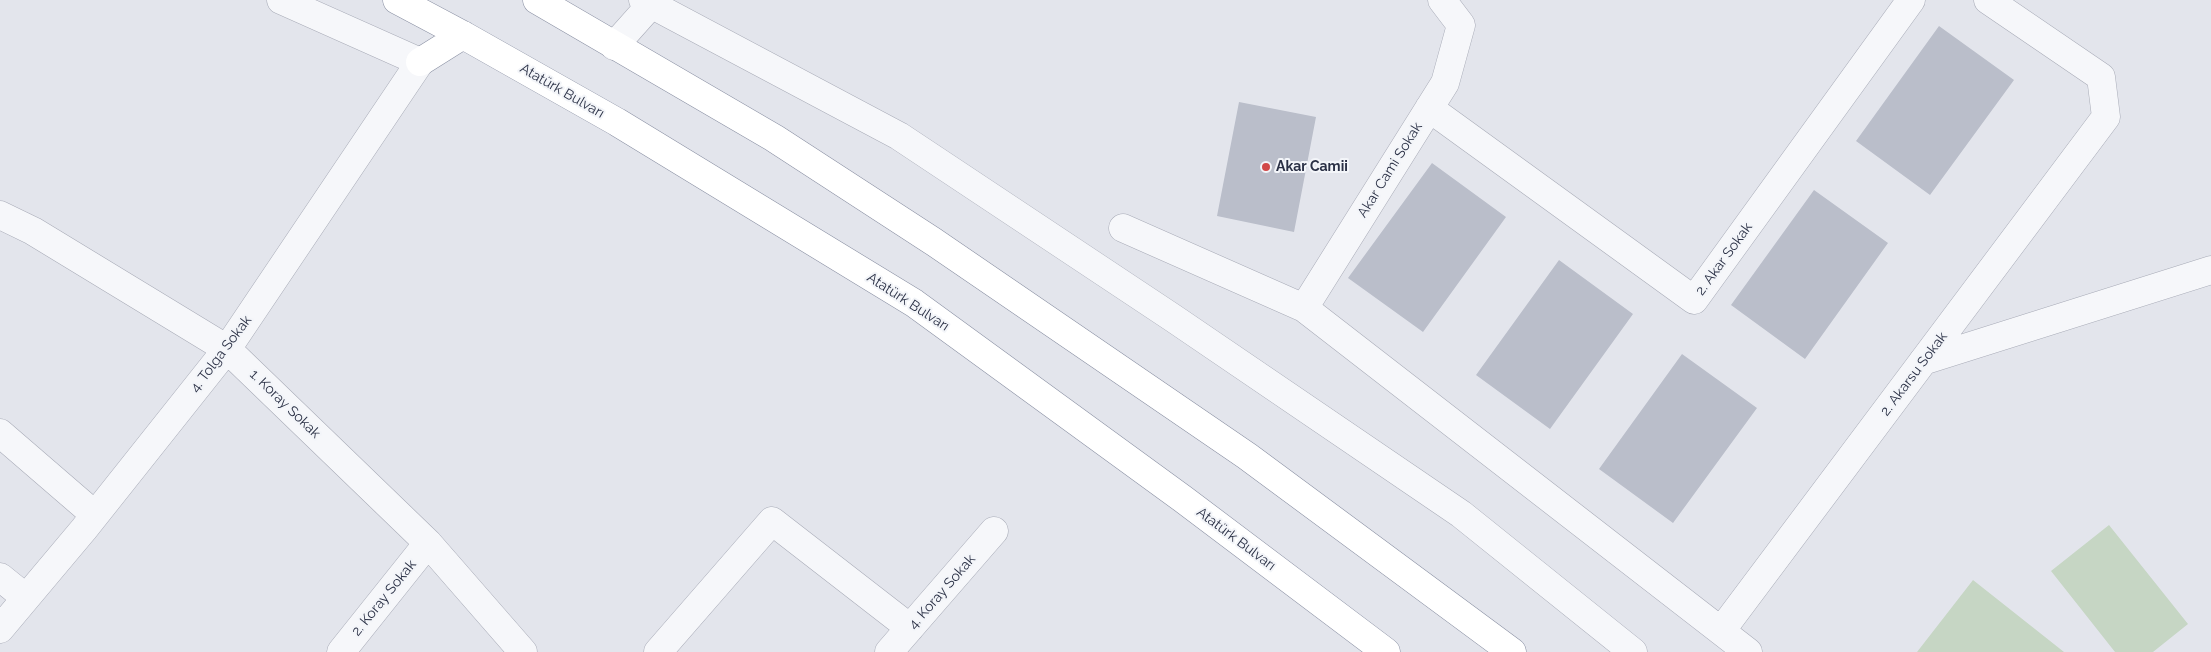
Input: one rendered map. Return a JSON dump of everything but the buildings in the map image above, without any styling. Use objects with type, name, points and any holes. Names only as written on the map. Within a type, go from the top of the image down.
[{"type":"highway","name":"Atatürk Bulvarı","points":[[397,0],[617,122],[914,303],[1183,500],[1386,652]]},
{"type":"highway","points":[[537,0],[774,138],[934,242],[1247,456],[1512,652]]},
{"type":"highway","points":[[420,62],[463,35]]},
{"type":"street","points":[[281,0],[420,62]]},
{"type":"street","name":"Akar Cami Sokak","points":[[1304,308],[1445,83],[1461,25],[1442,0]]},
{"type":"street","name":"2. Akar Sokak","points":[[1429,108],[1694,300],[1911,0]]},
{"type":"street","name":"2. Akarsu Sokak","points":[[1721,631],[2106,117],[2101,77],[1988,0]]},
{"type":"street","points":[[614,46],[650,2],[899,136],[1173,318],[1462,514],[1633,652]]},
{"type":"street","name":"4. Tolga Sokak","points":[[0,629],[95,515],[227,349],[420,62]]},
{"type":"street","name":"1. Koray Sokak","points":[[0,215],[41,236],[227,349],[428,543],[523,652]]},
{"type":"street","points":[[1123,228],[1304,308],[1748,652]]},
{"type":"street","points":[[1924,361],[2211,270]]},
{"type":"street","points":[[0,433],[95,515]]},
{"type":"street","points":[[658,652],[772,521],[910,628]]},
{"type":"street","name":"4. Koray Sokak","points":[[889,652],[994,531]]},
{"type":"street","name":"2. Koray Sokak","points":[[340,652],[428,543]]},
{"type":"street","points":[[0,577],[26,598]]},
{"type":"green space","points":[[2109,525],[2188,624],[2153,652],[2115,652],[2051,571]]},
{"type":"green space","points":[[1973,580],[2064,652],[1917,652]]},
{"type":"place","name":"Akar Camii","points":[[1266,167]]}]
